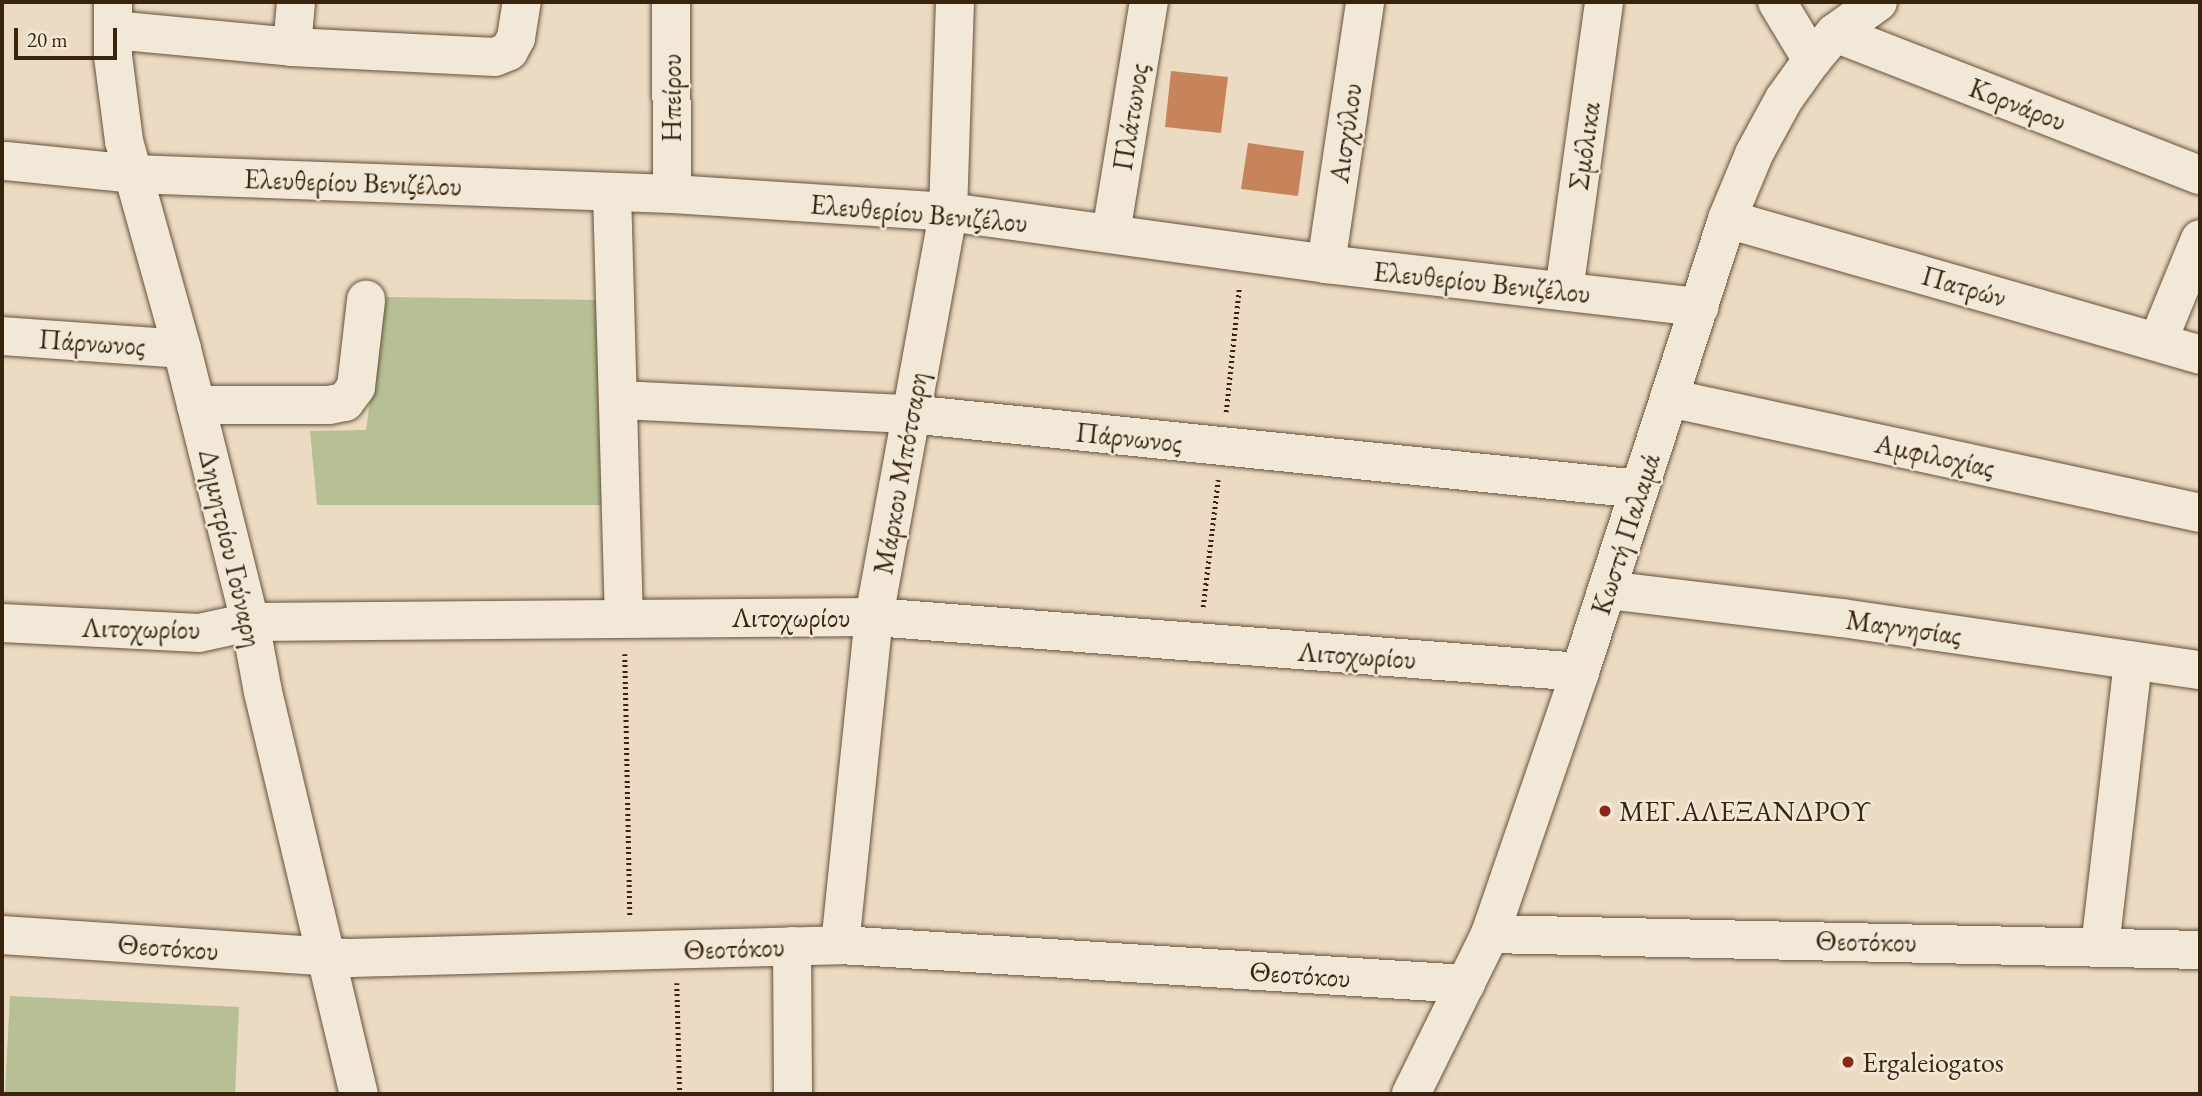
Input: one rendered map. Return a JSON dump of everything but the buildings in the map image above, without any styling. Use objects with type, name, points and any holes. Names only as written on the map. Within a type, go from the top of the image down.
[{"type":"street","points":[[292,47],[296,2]]},
{"type":"street","points":[[113,16],[292,47],[495,57],[509,51],[516,38],[522,2]]},
{"type":"street","name":"Ηπείρου","points":[[671,2],[672,194]]},
{"type":"street","name":"Μάρκου Μπότσαρη","points":[[840,945],[874,617],[948,212],[955,2]]},
{"type":"street","name":"Πλάτωνος","points":[[1111,233],[1149,2]]},
{"type":"street","name":"Αισχύλου","points":[[1326,264],[1364,2]]},
{"type":"street","name":"Σμόλικα","points":[[1564,291],[1604,2]]},
{"type":"street","points":[[1777,2],[1823,46]]},
{"type":"street","name":"Κωστή Παλαμά","points":[[1411,1094],[1490,934],[1580,672],[1727,219],[1754,154],[1784,100],[1823,46],[1878,2]]},
{"type":"street","name":"Δημητρίου Γούναρη","points":[[113,16],[118,109],[133,174],[182,349],[250,622],[263,692],[359,1094]]},
{"type":"street","name":"Κορνάρου","points":[[1823,46],[2200,176]]},
{"type":"street","name":"Ελευθερίου Βενιζέλου","points":[[6,161],[133,174],[672,194],[948,212],[1326,264],[1700,307]]},
{"type":"street","points":[[612,192],[624,617]]},
{"type":"street","name":"Πατρών","points":[[1727,219],[2200,355]]},
{"type":"street","points":[[2158,341],[2200,239]]},
{"type":"street","points":[[196,405],[329,405],[345,402],[356,387],[366,300]]},
{"type":"street","name":"Πάρνωνος","points":[[2,336],[182,349]]},
{"type":"street","name":"Αμφιλοχίας","points":[[1669,398],[2200,513]]},
{"type":"street","name":"Πάρνωνος","points":[[619,400],[910,414],[1639,489]]},
{"type":"street","name":"Μαγνησίας","points":[[1607,590],[1842,618],[2200,670]]},
{"type":"street","name":"Λιτοχωρίου","points":[[2,623],[200,633],[250,622],[874,617],[1580,672]]},
{"type":"street","points":[[2100,947],[2133,661]]},
{"type":"street","name":"Θεοτόκου","points":[[1490,934],[2200,950]]},
{"type":"street","name":"Θεοτόκου","points":[[2,935],[327,958],[840,945],[1466,985]]},
{"type":"street","points":[[792,946],[793,1094]]},
{"type":"path","points":[[624,617],[631,951]]},
{"type":"path","points":[[676,949],[680,1094]]},
{"type":"green space","points":[[384,297],[605,300],[611,505],[317,505],[310,431],[366,430]]},
{"type":"green space","points":[[10,996],[239,1007],[235,1094],[5,1094]]},
{"type":"place","name":"ΜΕΓ.ΑΛΕΞΑΝΔΡΟΥ","points":[[1605,811]]},
{"type":"place","name":"Ergaleiogatos","points":[[1848,1062]]}]
